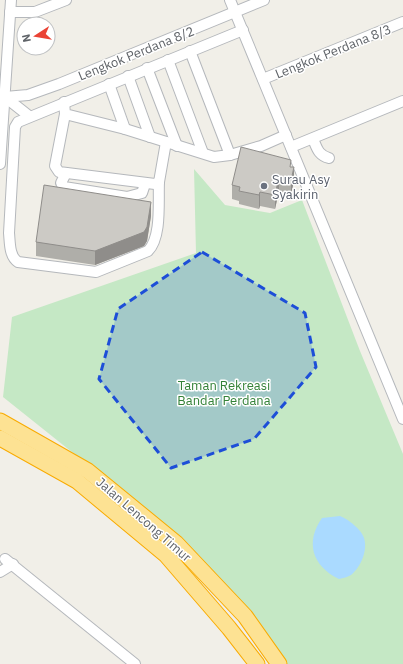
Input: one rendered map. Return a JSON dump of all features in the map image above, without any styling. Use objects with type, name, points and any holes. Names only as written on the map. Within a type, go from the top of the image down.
[{"type":"highway","name":"Jalan Lencong Timur","points":[[0,421],[88,471],[176,544],[244,616],[279,664]]},
{"type":"highway","name":"Jalan Lencong Timur","points":[[0,438],[77,481],[166,555],[229,628],[257,664]]},
{"type":"street","points":[[0,164],[5,97],[4,32],[10,12],[11,0]]},
{"type":"street","points":[[10,12],[35,12],[66,0]]},
{"type":"street","points":[[230,0],[403,419]]},
{"type":"street","name":"Lengkok Perdana 8/2","points":[[5,97],[28,95],[59,84],[264,0]]},
{"type":"street","name":"Lengkok Perdana 8/3","points":[[263,79],[403,22]]},
{"type":"street","points":[[166,142],[159,182],[156,236],[153,246],[148,251],[96,272],[18,262],[12,256],[9,233],[15,127],[18,122],[29,116],[243,30]]},
{"type":"street","points":[[190,51],[230,155]]},
{"type":"street","points":[[168,60],[203,153]]},
{"type":"street","points":[[147,68],[178,146]]},
{"type":"street","points":[[128,76],[150,137]]},
{"type":"street","points":[[109,84],[125,129]]},
{"type":"street","points":[[5,97],[29,116]]},
{"type":"street","points":[[291,147],[403,101]]},
{"type":"street","points":[[64,102],[65,114],[56,166],[60,172],[145,184],[155,184],[159,182]]},
{"type":"street","points":[[65,114],[125,129],[214,156],[230,155],[261,146],[286,135]]},
{"type":"street","points":[[313,139],[317,151],[321,155],[329,158]]},
{"type":"street","points":[[66,173],[61,183],[64,187],[127,197],[142,193],[145,184]]},
{"type":"street","points":[[0,572],[9,562],[135,664]]},
{"type":"highlighted area","points":[[202,252],[305,313],[316,367],[254,439],[171,468],[99,379],[118,309]]},
{"type":"green space","name":"Taman Rekreasi Bandar Perdana","points":[[194,169],[225,205],[270,213],[302,200],[360,351],[403,454],[403,664],[285,664],[147,512],[3,397],[12,317],[196,253]]},
{"type":"water","points":[[340,516],[358,528],[363,535],[365,548],[361,563],[355,572],[350,576],[339,579],[330,574],[317,560],[314,553],[313,544],[317,527],[322,518]]},
{"type":"building","points":[[241,147],[291,160],[290,167],[294,167],[291,180],[279,177],[275,195],[260,192],[259,195],[239,191],[240,187],[232,185]]},
{"type":"building","points":[[44,185],[151,202],[147,227],[144,232],[95,251],[36,242]]},
{"type":"place","name":"Surau Asy Syakirin","points":[[264,186]]}]
